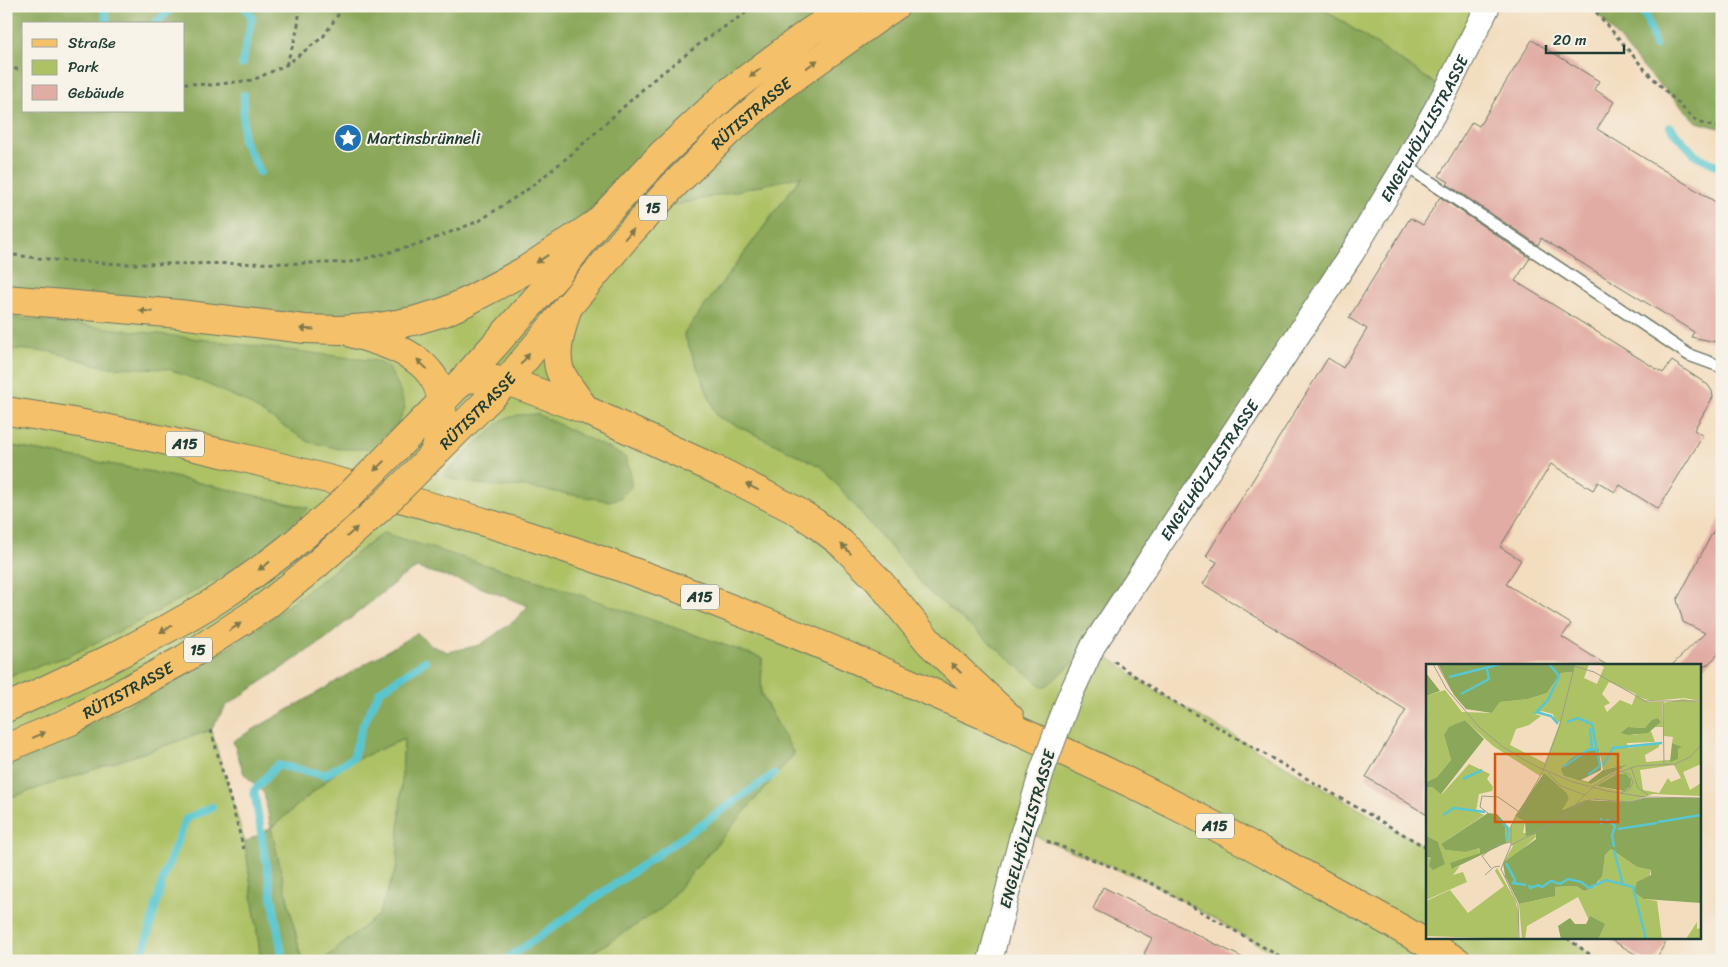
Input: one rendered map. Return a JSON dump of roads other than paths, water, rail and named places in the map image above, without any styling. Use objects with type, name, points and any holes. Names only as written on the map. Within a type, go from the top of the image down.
[{"type":"main road","name":"RÜTISTRASSE","points":[[6,748],[71,721],[184,659],[267,605],[316,565],[380,508],[431,443],[442,402],[558,275],[597,222],[661,155],[729,92],[808,33],[849,6]]},
{"type":"main road","name":"RÜTISTRASSE","points":[[6,708],[92,669],[171,627],[238,586],[290,547],[338,507],[431,443],[506,382],[626,237],[668,191],[728,132],[783,85],[895,6]]},
{"type":"main road","points":[[6,299],[179,314],[305,329],[340,330],[379,327],[444,312],[494,288],[524,271],[597,222]]},
{"type":"main road","points":[[568,306],[559,349],[559,364],[564,379],[586,410]]},
{"type":"main road","points":[[340,330],[384,342],[418,360],[430,373],[439,390],[442,402]]},
{"type":"main road","points":[[465,378],[515,384],[586,410],[761,492],[795,510],[828,532],[878,580],[930,643],[1027,734]]},
{"type":"main road","name":"A15","points":[[6,411],[69,420],[273,465],[529,536],[631,571],[821,644],[1027,734],[1188,812],[1317,881],[1457,961]]},
{"type":"street","name":"ENGELHÖLZLISTRASSE","points":[[990,961],[1025,825],[1045,763],[1069,698],[1093,646],[1352,253],[1446,91],[1488,6]]},
{"type":"lane","points":[[1405,164],[1689,355],[1722,367]]},
{"type":"waterway","points":[[103,6],[107,22]]},
{"type":"waterway","points":[[156,22],[175,6]]},
{"type":"waterway","points":[[242,64],[252,17],[244,6]]},
{"type":"waterway","points":[[1637,6],[1646,16],[1655,46]]},
{"type":"waterway","points":[[244,95],[243,140],[260,172]]},
{"type":"waterway","points":[[1670,127],[1695,155],[1722,168]]},
{"type":"waterway","points":[[283,961],[254,791],[277,765],[325,775],[353,758],[362,727],[380,691],[425,661]]},
{"type":"waterway","points":[[504,961],[774,774]]},
{"type":"waterway","points":[[141,961],[164,875],[186,819],[212,807]]},
{"type":"place","name":"Martinsbrünneli","points":[[348,138]]}]
